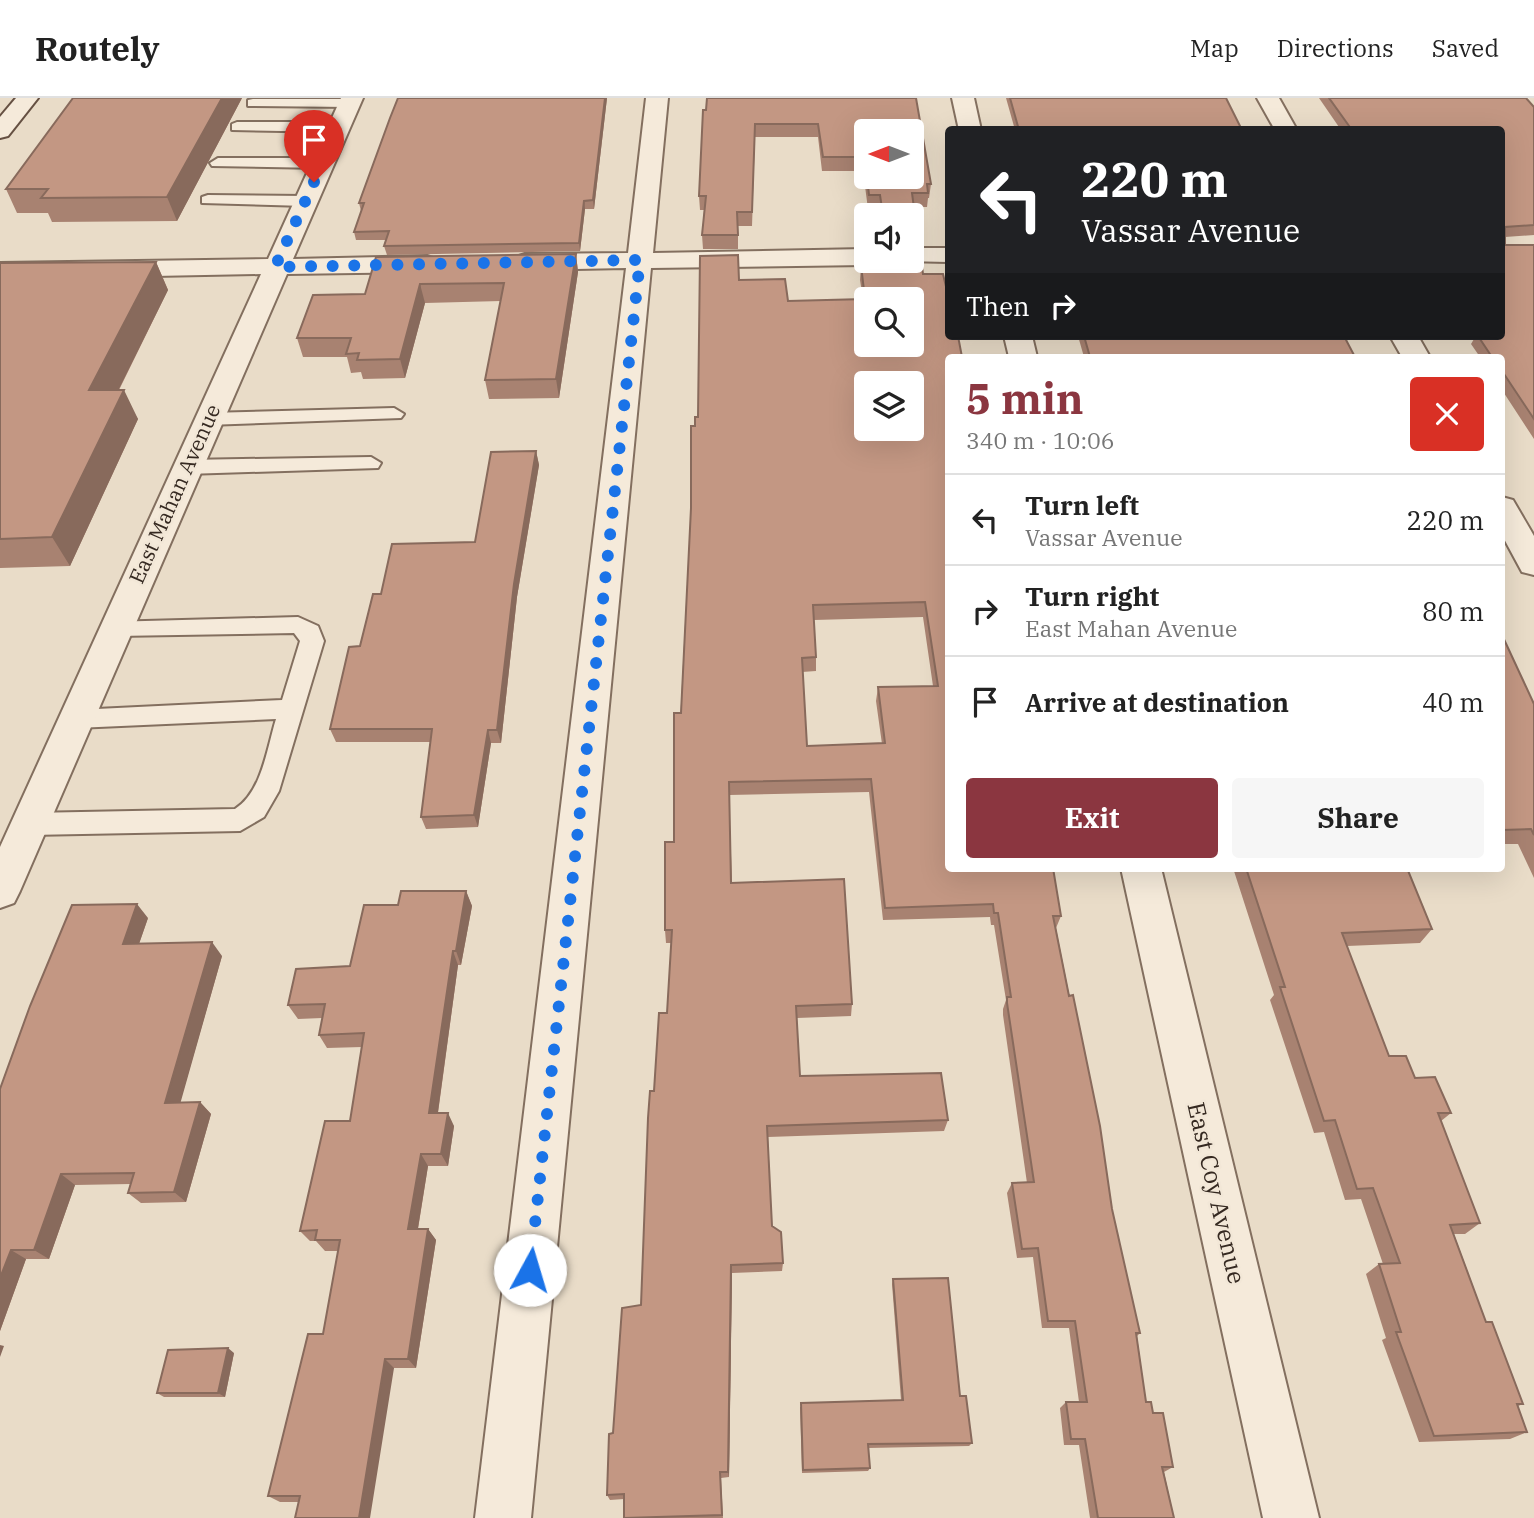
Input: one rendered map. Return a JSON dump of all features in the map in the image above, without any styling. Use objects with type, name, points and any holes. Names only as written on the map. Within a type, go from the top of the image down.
[{"type":"street","points":[[0,131],[27,98]]},
{"type":"street","points":[[503,1518],[657,98]]},
{"type":"street","points":[[963,98],[969,126]]},
{"type":"street","points":[[1268,98],[1284,126]]},
{"type":"street","name":"East Mahan Avenue","points":[[0,891],[207,419],[347,109]]},
{"type":"street","points":[[924,256],[945,255]]},
{"type":"street","points":[[500,263],[854,257]]},
{"type":"street","points":[[0,271],[458,263]]},
{"type":"street","points":[[1505,512],[1534,564]]},
{"type":"street","name":"East Coy Avenue","points":[[1142,872],[1291,1518]]},
{"type":"lane","points":[[253,103],[347,109]]},
{"type":"lane","points":[[237,127],[347,109]]},
{"type":"lane","points":[[218,163],[322,163]]},
{"type":"lane","points":[[208,200],[305,201]]},
{"type":"lane","points":[[207,419],[394,414]]},
{"type":"lane","points":[[186,467],[371,463]]},
{"type":"lane","points":[[30,824],[240,820],[255,810],[266,791],[312,641],[310,632],[298,625],[116,628]]},
{"type":"lane","points":[[76,719],[292,709]]},
{"type":"building","points":[[73,98],[222,98],[167,197],[41,198],[48,189],[6,189]]},
{"type":"building","points":[[398,98],[605,98],[593,200],[584,201],[579,243],[384,246],[389,231],[354,232],[364,203],[359,203]]},
{"type":"building","points":[[707,98],[916,98],[920,119],[854,119],[854,157],[823,157],[818,124],[755,124],[752,212],[737,212],[738,235],[702,235],[706,196],[699,196],[703,110],[706,110]]},
{"type":"building","points":[[1010,98],[1226,98],[1240,126],[1018,126]]},
{"type":"building","points":[[1329,98],[1526,98],[1534,107],[1534,225],[1505,227],[1505,126],[1349,126]]},
{"type":"building","points":[[924,144],[931,184],[927,184],[928,193],[912,193],[913,203],[881,203],[880,195],[869,195],[868,189],[924,189]]},
{"type":"building","points":[[1505,245],[1534,245],[1534,419],[1505,376],[1505,354],[1490,354],[1481,340],[1505,340]]},
{"type":"building","points":[[576,254],[556,379],[485,380],[504,283],[420,284],[400,359],[357,360],[359,353],[346,354],[351,338],[297,338],[313,295],[365,294],[376,257]]},
{"type":"building","points":[[738,255],[739,280],[785,279],[788,301],[854,299],[854,357],[924,357],[924,287],[864,287],[862,273],[943,274],[945,340],[959,340],[961,354],[945,354],[945,872],[1054,872],[1061,916],[1053,916],[1069,996],[1073,995],[1100,1126],[1112,1209],[1140,1333],[1136,1333],[1146,1402],[1151,1402],[1153,1413],[1163,1413],[1173,1467],[1162,1467],[1174,1518],[1098,1518],[1085,1439],[1071,1439],[1066,1402],[1087,1402],[1075,1321],[1048,1321],[1038,1248],[1022,1249],[1012,1183],[1034,1182],[1007,1003],[1007,997],[1011,997],[998,913],[994,913],[993,904],[885,908],[871,779],[729,782],[731,883],[844,879],[852,1004],[796,1006],[800,1076],[941,1073],[948,1120],[767,1126],[772,1226],[781,1232],[783,1263],[731,1265],[728,1472],[720,1472],[722,1515],[624,1518],[624,1494],[607,1495],[609,1434],[613,1433],[622,1308],[641,1305],[650,1091],[654,1091],[659,1013],[667,1013],[672,930],[665,930],[665,842],[674,842],[674,713],[681,713],[691,508],[691,426],[695,426],[695,417],[698,417],[700,256]],"holes":[[[925,602],[938,686],[878,687],[885,743],[807,746],[802,658],[816,657],[813,605]]]},
{"type":"building","points":[[156,262],[89,390],[124,390],[52,537],[0,539],[0,263]]},
{"type":"building","points":[[1085,340],[1346,340],[1353,354],[1089,354]]},
{"type":"building","points":[[536,451],[514,584],[497,730],[488,730],[474,815],[421,817],[432,729],[330,729],[349,647],[360,646],[373,594],[381,594],[392,544],[475,542],[491,452]]},
{"type":"building","points":[[1505,641],[1534,704],[1534,835],[1531,829],[1505,830]]},
{"type":"building","points":[[1247,872],[1409,872],[1432,929],[1342,933],[1389,1056],[1406,1056],[1415,1078],[1435,1077],[1451,1113],[1438,1113],[1480,1223],[1450,1225],[1486,1322],[1492,1322],[1523,1404],[1517,1404],[1527,1432],[1434,1436],[1396,1332],[1401,1332],[1379,1264],[1400,1263],[1373,1188],[1357,1189],[1335,1120],[1324,1121],[1280,987],[1285,987]]},
{"type":"building","points":[[401,891],[466,891],[456,951],[453,951],[429,1113],[448,1113],[441,1154],[421,1154],[408,1229],[428,1229],[408,1359],[385,1359],[359,1518],[295,1518],[300,1496],[268,1496],[308,1334],[323,1334],[340,1240],[315,1240],[317,1230],[300,1231],[325,1121],[350,1121],[364,1033],[319,1035],[325,1004],[288,1005],[296,969],[350,966],[364,905],[398,905]]},
{"type":"building","points":[[137,904],[123,944],[212,942],[165,1103],[200,1102],[174,1192],[128,1193],[134,1173],[61,1174],[34,1250],[11,1250],[0,1278],[0,1089],[30,1006],[72,905]]},
{"type":"building","points":[[948,1278],[960,1396],[966,1396],[972,1443],[868,1444],[870,1468],[803,1470],[801,1403],[903,1400],[893,1279]]},
{"type":"building","points":[[228,1348],[218,1393],[157,1393],[168,1350]]},
{"type":"route","points":[[314,182],[275,267],[640,260],[530,1270]]}]
